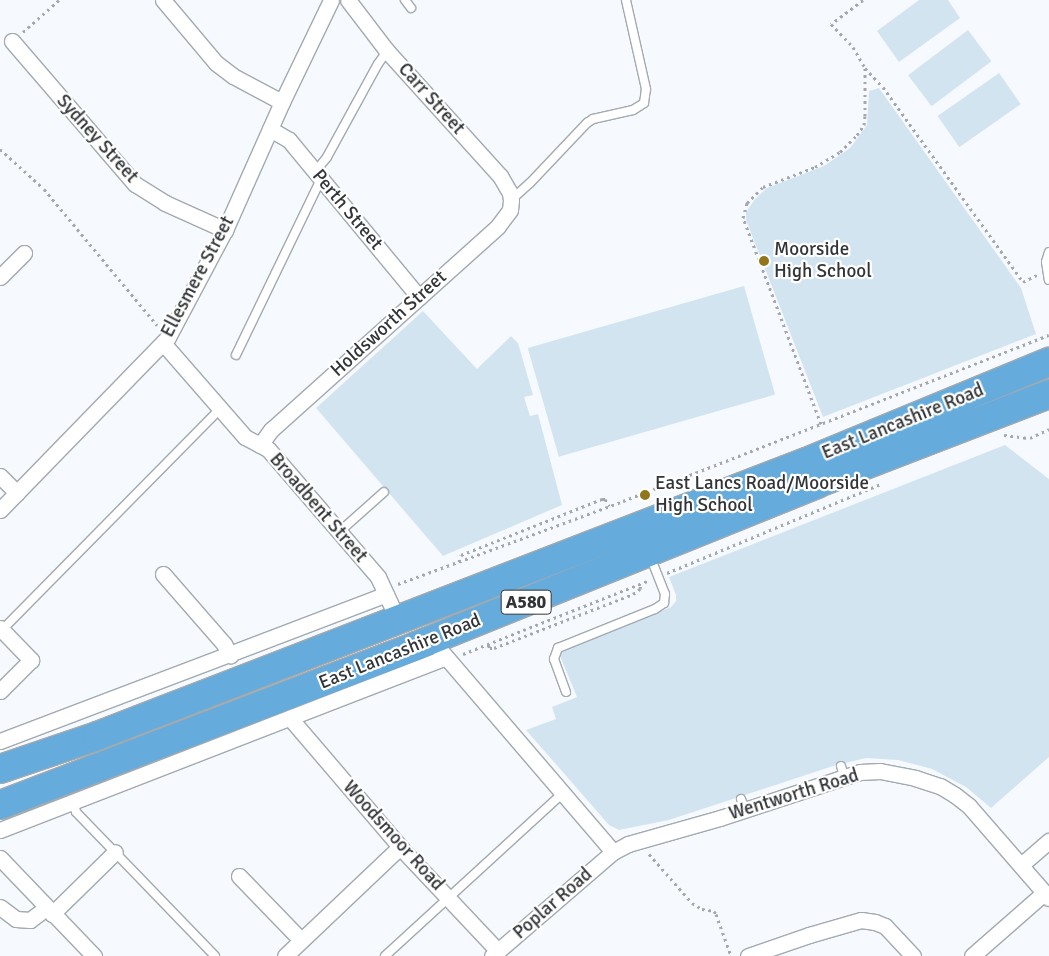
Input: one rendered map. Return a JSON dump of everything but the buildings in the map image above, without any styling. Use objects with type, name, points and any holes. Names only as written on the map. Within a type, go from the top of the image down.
[{"type":"highway","name":"East Lancashire Road","points":[[0,769],[97,736],[806,462],[1049,362]]},
{"type":"highway","name":"East Lancashire Road","points":[[0,805],[439,648],[648,552],[816,484],[1049,394]]},
{"type":"street","points":[[163,0],[216,63],[233,76],[282,102]]},
{"type":"street","name":"Ellesmere Street","points":[[0,510],[165,340],[225,230],[282,102],[332,0]]},
{"type":"street","name":"Carr Street","points":[[348,0],[388,51],[500,176],[512,200]]},
{"type":"street","name":"Sydney Street","points":[[12,41],[135,184],[165,203],[225,230]]},
{"type":"street","name":"Perth Street","points":[[270,129],[289,140],[419,297]]},
{"type":"street","name":"Holdsworth Street","points":[[260,445],[271,430],[498,226],[510,210],[512,200]]},
{"type":"street","points":[[0,277],[24,253]]},
{"type":"street","name":"Broadbent Street","points":[[165,340],[245,437],[268,449],[378,577],[398,620]]},
{"type":"street","points":[[0,476],[17,492]]},
{"type":"street","points":[[163,574],[224,644],[230,655]]},
{"type":"street","points":[[0,741],[230,655],[385,592]]},
{"type":"street","points":[[0,691],[31,660],[1,629]]},
{"type":"street","points":[[0,830],[290,718],[439,648],[613,852]]},
{"type":"street","name":"Woodsmoor Road","points":[[290,718],[495,953]]},
{"type":"street","name":"Wentworth Road","points":[[613,852],[743,804],[842,771],[880,771],[915,778],[940,786],[969,806],[1046,896]]},
{"type":"street","points":[[1021,865],[1049,841]]},
{"type":"street","points":[[285,956],[400,846]]},
{"type":"street","points":[[0,908],[16,918],[30,920],[49,911],[115,852]]},
{"type":"street","name":"Poplar Road","points":[[495,953],[613,852]]},
{"type":"street","points":[[0,858],[94,956]]},
{"type":"street","points":[[239,876],[301,940]]},
{"type":"street","points":[[972,956],[1046,896]]},
{"type":"street","points":[[748,956],[861,920],[885,926],[913,956]]},
{"type":"lane","points":[[404,0],[411,8]]},
{"type":"lane","points":[[512,200],[587,123],[593,119],[633,110],[644,103],[646,89],[626,0]]},
{"type":"lane","points":[[236,356],[318,175],[378,64],[388,51]]},
{"type":"lane","points":[[1049,252],[1046,262],[1049,280]]},
{"type":"lane","points":[[1,629],[221,408]]},
{"type":"lane","points":[[338,532],[384,492]]},
{"type":"lane","points":[[566,692],[554,658],[558,648],[660,606],[666,598],[648,552]]},
{"type":"lane","points":[[385,956],[563,793]]},
{"type":"lane","points":[[74,802],[76,812],[216,956]]},
{"type":"path","points":[[12,41],[60,0]]},
{"type":"path","points":[[863,0],[831,24],[853,47],[865,68],[883,87],[1023,282],[1046,270]]},
{"type":"path","points":[[821,424],[743,218],[747,203],[763,187],[816,167],[840,152],[857,135],[864,125],[865,68]]},
{"type":"path","points":[[0,149],[44,189],[165,340]]},
{"type":"path","points":[[385,592],[1049,335]]},
{"type":"path","points":[[1001,434],[1030,438],[1049,430]]},
{"type":"path","points":[[439,648],[465,654],[659,577],[884,483]]},
{"type":"path","points":[[459,562],[461,555],[602,499],[605,499],[609,506]]},
{"type":"path","points":[[488,644],[490,648],[494,648],[633,594],[640,589],[640,584]]},
{"type":"path","points":[[643,840],[648,853],[692,903],[702,909],[714,911],[731,956]]},
{"type":"shaded area","points":[[919,0],[948,0],[960,18],[899,62],[877,31]]},
{"type":"shaded area","points":[[968,30],[991,61],[932,106],[908,75]]},
{"type":"shaded area","points":[[999,73],[1021,104],[959,147],[938,116]]},
{"type":"shaded area","points":[[879,88],[1021,288],[1036,334],[823,417],[746,220],[746,212],[755,199],[767,188],[824,166],[850,148],[867,125],[869,91]]},
{"type":"shaded area","points":[[744,286],[775,395],[559,457],[528,348]]},
{"type":"shaded area","points":[[423,311],[477,369],[511,336],[518,343],[533,395],[524,397],[530,416],[538,414],[562,505],[443,556],[316,408]]},
{"type":"shaded area","points":[[1005,445],[1049,479],[1049,757],[991,808],[966,787],[932,769],[898,760],[866,758],[833,766],[669,820],[619,830],[609,825],[526,730],[556,719],[552,707],[577,697],[560,656],[562,651],[671,607],[676,601],[676,595],[669,577]]},
{"type":"place","name":"Moorside High School","points":[[764,261]]},
{"type":"place","name":"East Lancs Road/Moorside High School","points":[[645,495]]}]
